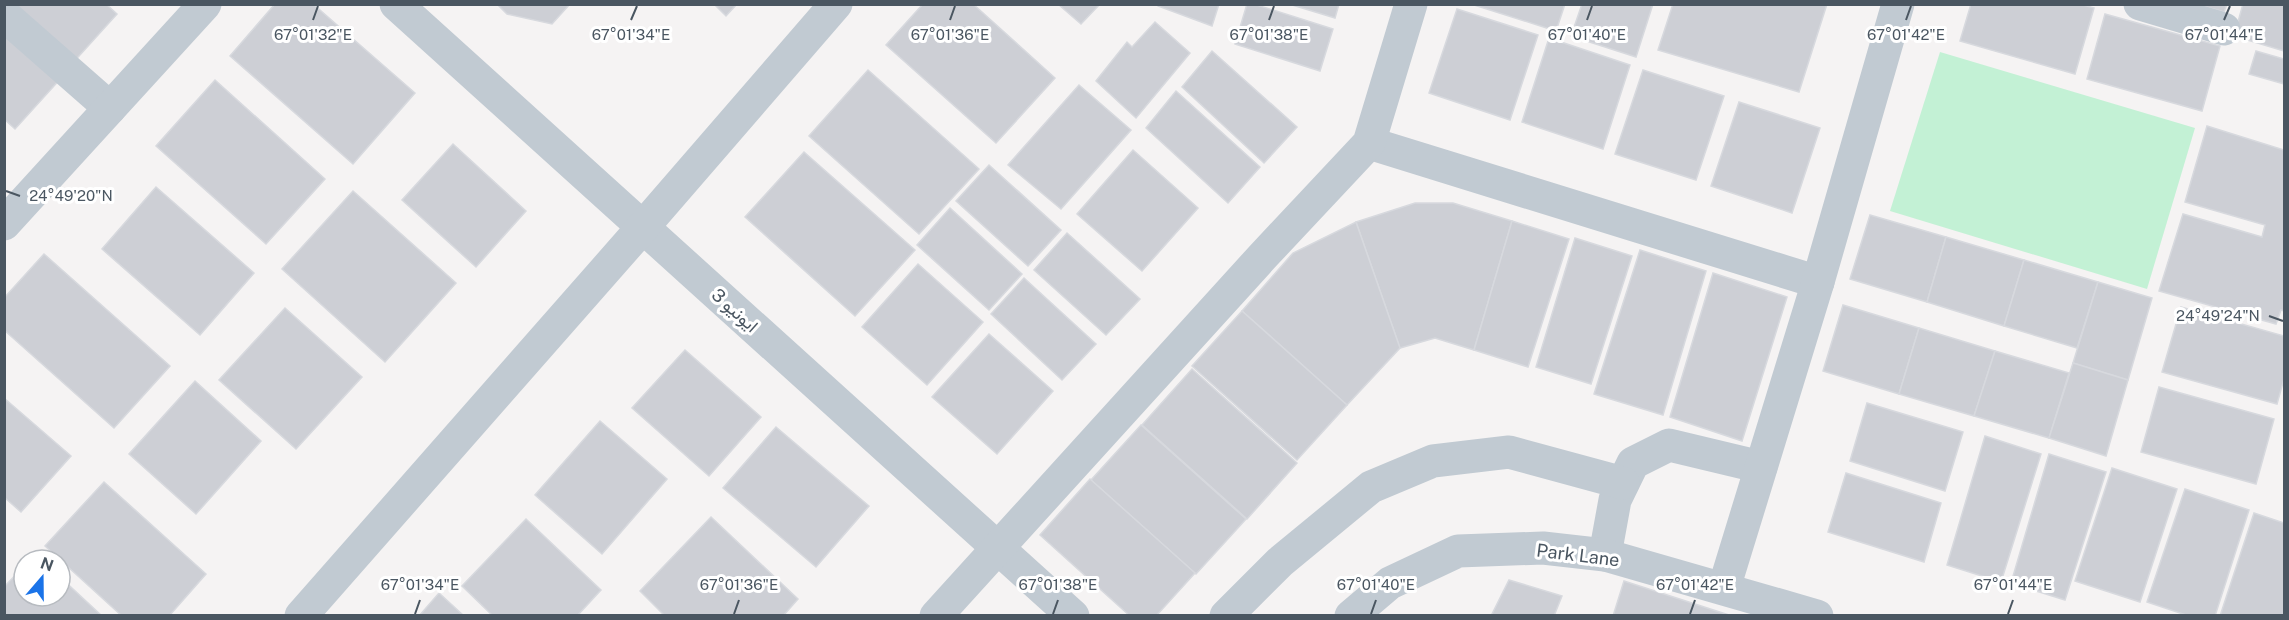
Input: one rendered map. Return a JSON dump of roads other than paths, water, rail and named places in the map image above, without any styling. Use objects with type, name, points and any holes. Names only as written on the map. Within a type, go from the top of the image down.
[{"type":"street","points":[[4,224],[205,4]]},
{"type":"street","name":"ایونیو 3","points":[[396,4],[1073,615]]},
{"type":"street","points":[[301,615],[836,4]]},
{"type":"street","points":[[936,615],[1263,256],[1370,143],[1411,4]]},
{"type":"street","points":[[1724,588],[1818,282],[1898,4]]},
{"type":"street","points":[[2140,4],[2224,29]]},
{"type":"street","points":[[4,15],[110,108]]},
{"type":"street","points":[[1370,143],[1818,282]]},
{"type":"street","points":[[1605,555],[1615,500],[1633,463],[1669,445],[1761,467]]},
{"type":"street","points":[[1226,615],[1280,562],[1371,486],[1433,462],[1509,452],[1623,483]]},
{"type":"street","name":"Park Lane","points":[[1351,615],[1390,583],[1458,551],[1543,548],[1605,555],[1817,615]]}]
